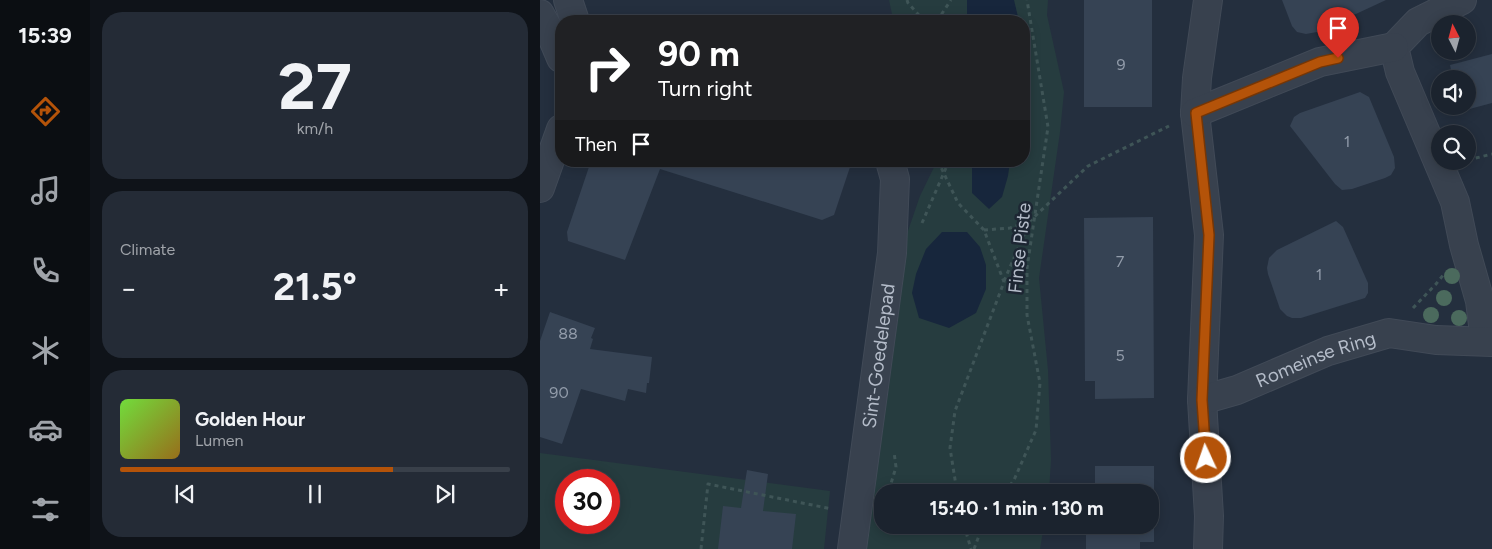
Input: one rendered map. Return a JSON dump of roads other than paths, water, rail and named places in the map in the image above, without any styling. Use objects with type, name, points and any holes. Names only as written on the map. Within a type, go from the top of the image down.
[{"type":"street","points":[[568,0],[573,15]]},
{"type":"street","points":[[1208,0],[1197,78],[1196,113],[1209,235],[1202,400],[1209,516],[1208,549]]},
{"type":"street","points":[[1196,113],[1320,62],[1394,47],[1418,22],[1462,0]]},
{"type":"street","points":[[540,14],[555,43]]},
{"type":"street","points":[[1394,47],[1400,72],[1455,202],[1488,341]]},
{"type":"street","points":[[540,188],[555,146]]},
{"type":"street","name":"Sint-Goedelepad","points":[[852,549],[892,253],[895,179],[892,167]]},
{"type":"street","name":"Romeinse Ring","points":[[1202,400],[1238,390],[1328,351],[1389,333],[1436,340],[1488,341]]},
{"type":"water","points":[[967,0],[1014,0],[1018,15],[967,15]]},
{"type":"water","points":[[972,167],[1009,167],[1002,197],[989,209],[972,193]]},
{"type":"water","points":[[942,232],[967,232],[980,247],[986,265],[986,289],[976,313],[949,328],[919,318],[912,293],[916,274],[926,249]]}]
